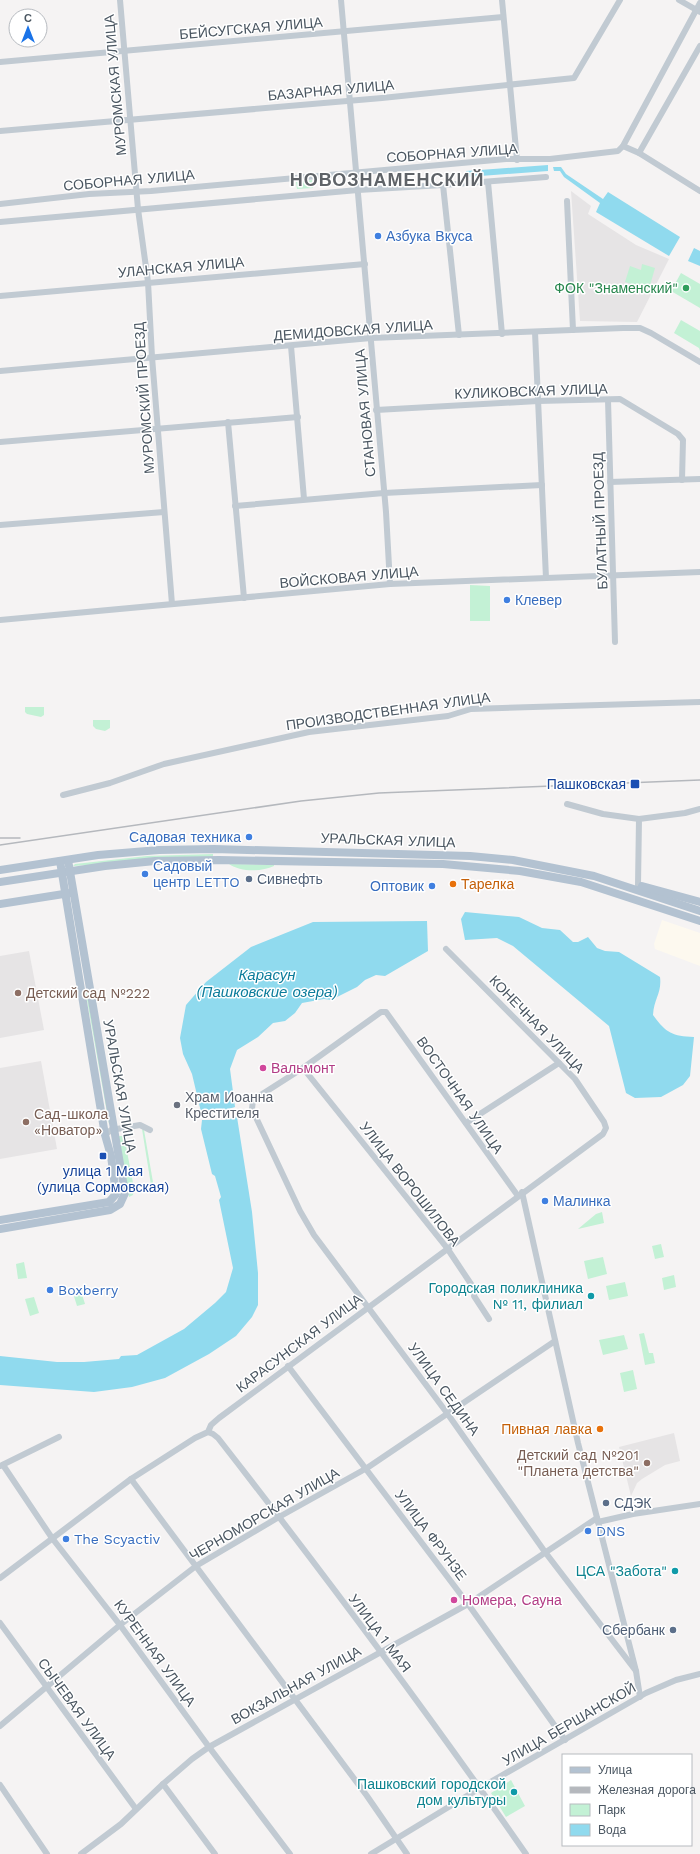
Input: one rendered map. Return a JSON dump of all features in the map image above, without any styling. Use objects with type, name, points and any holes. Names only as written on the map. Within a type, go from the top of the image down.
[{"type":"main road","name":"УРАЛЬСКАЯ УЛИЦА","points":[[0,870],[135,851],[214,849],[470,856],[559,868],[604,878],[700,911]]},
{"type":"main road","name":"УРАЛЬСКАЯ УЛИЦА","points":[[64,860],[66,872],[66,894],[105,1135],[111,1156],[116,1190],[114,1204],[123,1201],[125,1193],[114,1126],[66,894],[66,872]]},
{"type":"main road","name":"УРАЛЬСКАЯ УЛИЦА","points":[[0,882],[155,861],[215,860],[443,864],[520,871],[586,884],[700,921]]},
{"type":"main road","points":[[604,878],[638,885],[700,902]]},
{"type":"main road","points":[[0,904],[66,894]]},
{"type":"main road","points":[[0,1220],[109,1202],[114,1204],[110,1210],[0,1229]]},
{"type":"street","name":"МУРОМСКАЯ УЛИЦА","points":[[120,0],[136,192]]},
{"type":"street","name":"СТАНОВАЯ УЛИЦА","points":[[341,0],[365,264],[390,584]]},
{"type":"street","points":[[502,0],[517,160]]},
{"type":"street","name":"БАЗАРНАЯ УЛИЦА","points":[[0,131],[510,86],[574,78],[620,0]]},
{"type":"street","points":[[679,0],[698,11]]},
{"type":"street","points":[[700,3],[698,11],[623,146],[639,153],[700,191]]},
{"type":"street","name":"БЕЙСУГСКАЯ УЛИЦА","points":[[0,62],[504,17]]},
{"type":"street","points":[[639,153],[700,46]]},
{"type":"street","name":"СОБОРНАЯ УЛИЦА","points":[[0,204],[90,194],[136,192],[506,159],[550,159],[618,151],[623,146]]},
{"type":"street","points":[[0,222],[358,190],[546,177]]},
{"type":"street","points":[[488,182],[502,334]]},
{"type":"street","points":[[443,185],[459,335]]},
{"type":"street","name":"МУРОМСКИЙ ПРОЕЗД","points":[[136,192],[148,282],[157,428],[172,604]]},
{"type":"street","points":[[567,201],[573,330]]},
{"type":"street","name":"УЛАНСКАЯ УЛИЦА","points":[[0,296],[365,264]]},
{"type":"street","name":"ДЕМИДОВСКАЯ УЛИЦА","points":[[0,371],[371,338],[640,328],[700,362]]},
{"type":"street","points":[[535,332],[546,578]]},
{"type":"street","points":[[291,346],[304,499]]},
{"type":"street","name":"КУЛИКОВСКАЯ УЛИЦА","points":[[376,410],[538,401],[620,399],[678,434],[682,440],[682,480]]},
{"type":"street","name":"БУЛАТНЫЙ ПРОЕЗД","points":[[608,400],[615,642]]},
{"type":"street","points":[[0,442],[298,417]]},
{"type":"street","points":[[228,422],[244,598]]},
{"type":"street","points":[[610,482],[700,479]]},
{"type":"street","points":[[235,506],[384,492],[542,485]]},
{"type":"street","points":[[0,525],[164,512]]},
{"type":"street","name":"ВОЙСКОВАЯ УЛИЦА","points":[[0,620],[390,584],[700,572]]},
{"type":"street","name":"ПРОИЗВОДСТВЕННАЯ УЛИЦА","points":[[63,795],[110,784],[164,764],[328,729],[448,716],[471,709],[700,702]]},
{"type":"street","points":[[567,804],[603,814],[639,819],[685,813],[700,809]]},
{"type":"street","points":[[638,885],[639,819]]},
{"type":"street","points":[[214,849],[215,860]]},
{"type":"street","name":"КОНЕЧНАЯ УЛИЦА","points":[[446,949],[579,1084],[604,1122]]},
{"type":"street","name":"ВОСТОЧНАЯ УЛИЦА","points":[[303,1068],[381,1012],[386,1012],[390,1015],[466,1124],[520,1194]]},
{"type":"street","points":[[466,1124],[559,1063]]},
{"type":"street","name":"УЛИЦА СЕДИНА","points":[[303,1068],[253,1100],[252,1109],[300,1211],[314,1235],[447,1413],[545,1552],[636,1672]]},
{"type":"street","name":"УЛИЦА ВОРОШИЛОВА","points":[[303,1068],[447,1248],[475,1290],[474,1296],[489,1319]]},
{"type":"street","name":"КАРАСУНСКАЯ УЛИЦА","points":[[0,1578],[131,1479],[195,1438],[208,1432],[211,1425],[219,1418],[603,1134],[606,1128],[604,1122]]},
{"type":"street","points":[[104,1124],[112,1126],[140,1125],[150,1130]]},
{"type":"street","points":[[105,1135],[114,1126]]},
{"type":"street","points":[[520,1194],[636,1672],[640,1697]]},
{"type":"street","name":"ЧЕРНОМОРСКАЯ УЛИЦА","points":[[0,1726],[120,1625],[196,1566],[279,1516],[367,1468],[555,1341]]},
{"type":"street","name":"УЛИЦА ФРУНЗЕ","points":[[288,1366],[367,1468],[468,1604],[565,1740]]},
{"type":"street","name":"УЛИЦА 1 МАЯ","points":[[208,1432],[218,1438],[279,1516],[480,1788],[526,1854]]},
{"type":"street","points":[[2,1466],[60,1438]]},
{"type":"street","name":"КУРЕННАЯ УЛИЦА","points":[[2,1466],[52,1538],[120,1625],[209,1747],[290,1854]]},
{"type":"street","points":[[131,1479],[296,1700],[407,1854]]},
{"type":"street","points":[[598,1520],[700,1504]]},
{"type":"street","name":"ВОКЗАЛЬНАЯ УЛИЦА","points":[[81,1854],[121,1824],[163,1784],[192,1759],[209,1747],[468,1604],[545,1552],[598,1520]]},
{"type":"street","name":"СЫЧЕВАЯ УЛИЦА","points":[[0,1623],[136,1809]]},
{"type":"street","name":"УЛИЦА БЕРШАНСКОЙ","points":[[371,1854],[480,1788],[640,1697],[676,1680],[700,1674]]},
{"type":"street","points":[[163,1784],[215,1854]]},
{"type":"street","points":[[0,1785],[47,1854]]},
{"type":"shaded area","points":[[571,191],[591,206],[588,214],[636,245],[669,259],[637,322],[580,321]]},
{"type":"shaded area","points":[[662,920],[700,933],[700,966],[655,949],[654,944]]},
{"type":"shaded area","name":"Детский сад №222","points":[[29,951],[44,1030],[0,1038],[0,956]]},
{"type":"shaded area","name":"Сад-школа «Новатор»","points":[[41,1061],[57,1149],[0,1159],[0,1068]]},
{"type":"shaded area","name":"Детский сад №201 \"Планета детства\"","points":[[674,1433],[680,1461],[665,1465],[642,1479],[637,1483],[631,1496],[619,1447]]},
{"type":"green space","points":[[312,180],[313,188],[297,189],[296,182]]},
{"type":"green space","points":[[642,264],[655,268],[649,289],[625,282],[630,266],[641,270]]},
{"type":"green space","name":"ФОК \"Знаменский\"","points":[[681,273],[700,284],[700,308],[671,291]]},
{"type":"green space","points":[[681,320],[700,331],[700,351],[699,348],[674,333]]},
{"type":"green space","points":[[470,585],[490,586],[490,621],[470,621]]},
{"type":"green space","points":[[25,707],[44,707],[44,715],[41,717],[27,714],[25,712]]},
{"type":"green space","points":[[93,720],[110,720],[110,728],[105,731],[96,729],[93,726]]},
{"type":"green space","points":[[213,854],[213,857],[73,866],[75,864],[147,856]]},
{"type":"green space","points":[[229,864],[274,866],[257,870],[245,870]]},
{"type":"green space","points":[[85,989],[87,989],[110,1124],[109,1124]]},
{"type":"green space","points":[[142,1129],[144,1130],[154,1188],[153,1190],[151,1185]]},
{"type":"green space","points":[[118,1136],[124,1136],[134,1188],[133,1195],[129,1197]]},
{"type":"green space","points":[[602,1212],[604,1223],[578,1229],[596,1214]]},
{"type":"green space","points":[[661,1244],[664,1257],[655,1259],[652,1246]]},
{"type":"green space","points":[[603,1257],[607,1274],[588,1279],[584,1261]]},
{"type":"green space","points":[[24,1262],[27,1278],[18,1279],[16,1264]]},
{"type":"green space","points":[[674,1275],[676,1287],[664,1290],[662,1278]]},
{"type":"green space","points":[[625,1282],[628,1296],[609,1300],[606,1286]]},
{"type":"green space","points":[[80,1288],[85,1304],[77,1306],[72,1290]]},
{"type":"green space","points":[[34,1297],[39,1313],[30,1316],[25,1299]]},
{"type":"green space","points":[[644,1333],[649,1353],[653,1353],[655,1363],[645,1365],[639,1334]]},
{"type":"green space","points":[[624,1335],[628,1349],[603,1355],[599,1340]]},
{"type":"green space","points":[[633,1370],[637,1389],[624,1392],[620,1373]]},
{"type":"green space","points":[[511,1780],[525,1806],[506,1817],[491,1793]]},
{"type":"water","points":[[548,165],[548,171],[467,177],[466,171]]},
{"type":"water","points":[[553,167],[561,167],[566,174],[603,199],[608,192],[680,237],[669,256],[596,212],[600,203],[564,177],[560,171],[554,171]]},
{"type":"water","points":[[694,248],[700,251],[700,266],[688,261]]},
{"type":"water","points":[[465,912],[519,917],[542,928],[560,930],[573,942],[578,942],[588,937],[597,948],[605,951],[619,952],[660,977],[660,987],[653,1015],[666,1030],[680,1036],[694,1037],[690,1076],[683,1085],[661,1097],[635,1098],[626,1093],[609,1026],[513,946],[497,938],[465,940],[461,919]]},
{"type":"water","name":"Карасун (Пашковские озера)","points":[[427,921],[428,951],[385,976],[376,975],[365,980],[357,987],[331,1000],[324,999],[302,1003],[295,1013],[285,1021],[273,1023],[258,1037],[237,1050],[230,1069],[235,1107],[222,1111],[201,1112],[192,1074],[183,1054],[180,1038],[186,1005],[206,982],[251,947],[313,922]]},
{"type":"water","points":[[237,1117],[252,1212],[258,1273],[258,1305],[252,1317],[236,1336],[209,1354],[165,1378],[132,1387],[94,1392],[0,1385],[0,1356],[57,1362],[84,1362],[119,1359],[121,1356],[137,1355],[184,1329],[226,1292],[233,1268],[219,1200],[221,1197],[215,1176],[212,1174],[201,1129],[202,1120],[224,1120]]},
{"type":"railway","points":[[0,845],[301,801],[379,793],[700,780]]},
{"type":"railway","points":[[0,838],[20,838]]},
{"type":"place","name":"Азбука Вкуса","points":[[378,236]]},
{"type":"place","name":"ФОК \"Знаменский\"","points":[[686,288]]},
{"type":"place","name":"Клевер","points":[[507,600]]},
{"type":"place","name":"Пашковская","points":[[635,784]]},
{"type":"place","name":"Садовая техника","points":[[249,837]]},
{"type":"place","name":"Садовый центр LETTO","points":[[145,874]]},
{"type":"place","name":"Сивнефть","points":[[249,879]]},
{"type":"place","name":"Тарелка","points":[[453,884]]},
{"type":"place","name":"Оптовик","points":[[432,886]]},
{"type":"place","name":"Детский сад №222","points":[[18,993]]},
{"type":"place","name":"Вальмонт","points":[[263,1068]]},
{"type":"place","name":"Храм Иоанна Крестителя","points":[[177,1105]]},
{"type":"place","name":"Сад-школа «Новатор»","points":[[26,1122]]},
{"type":"place","name":"улица 1 Мая (улица Сормовская)","points":[[103,1156]]},
{"type":"place","name":"Малинка","points":[[545,1201]]},
{"type":"place","name":"Boxberry","points":[[50,1290]]},
{"type":"place","name":"Городская поликлиника № 11, филиал","points":[[591,1296]]},
{"type":"place","name":"Пивная лавка","points":[[600,1429]]},
{"type":"place","name":"Детский сад №201 \"Планета детства\"","points":[[647,1463]]},
{"type":"place","name":"СДЭК","points":[[606,1503]]},
{"type":"place","name":"DNS","points":[[588,1531]]},
{"type":"place","name":"The Scyactiv","points":[[66,1539]]},
{"type":"place","name":"ЦСА \"Забота\"","points":[[675,1571]]},
{"type":"place","name":"Номера, Сауна","points":[[454,1600]]},
{"type":"place","name":"Сбербанк","points":[[673,1630]]},
{"type":"place","name":"Пашковский городской дом культуры","points":[[514,1792]]},
{"type":"district","name":"НОВОЗНАМЕНСКИЙ","points":[[387,179]]}]
